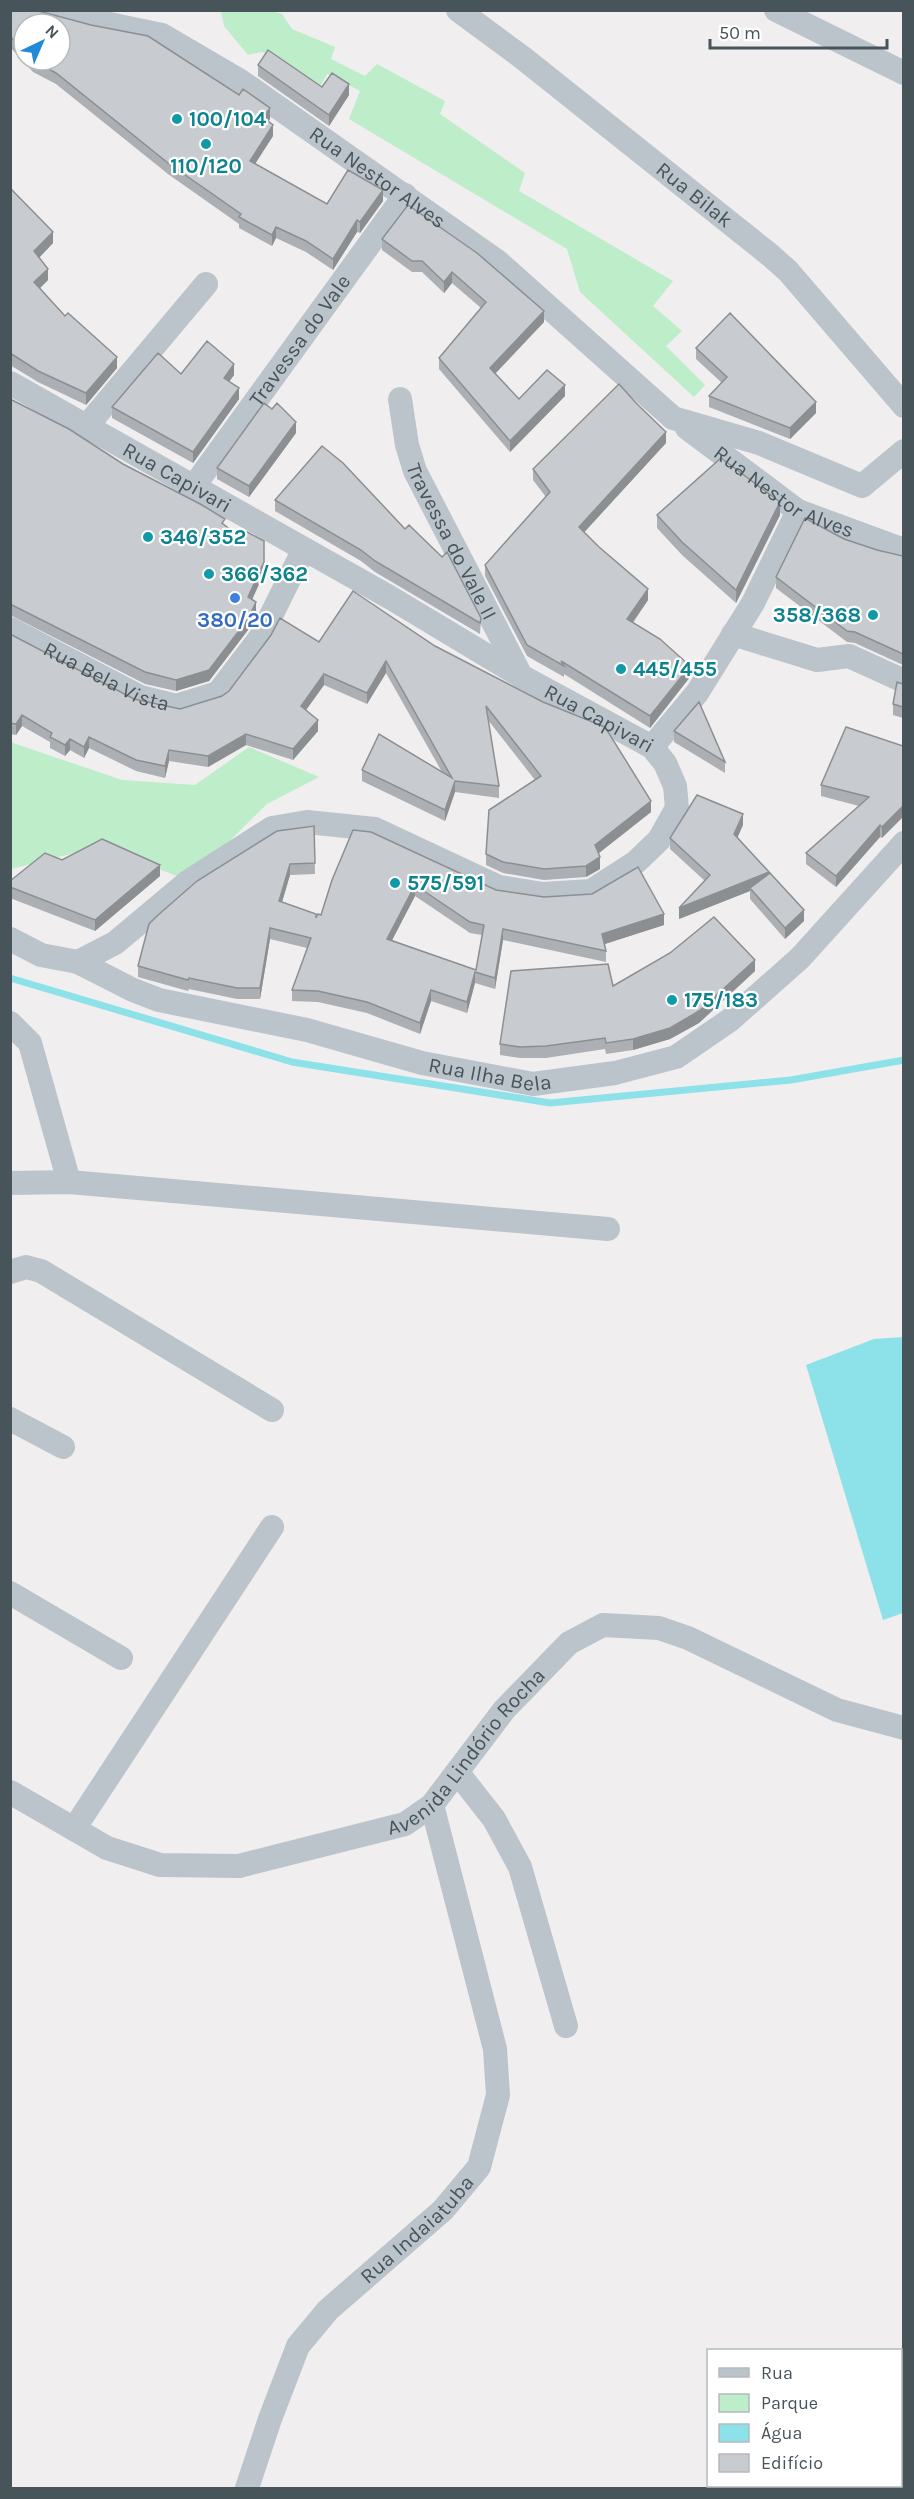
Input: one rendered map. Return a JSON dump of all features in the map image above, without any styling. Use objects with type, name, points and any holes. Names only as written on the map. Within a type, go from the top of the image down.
[{"type":"street","name":"Rua Nestor Alves","points":[[42,10],[162,34],[239,80],[497,261],[673,418],[798,511],[903,550]]},
{"type":"street","name":"Rua Bilak","points":[[458,10],[523,58],[788,271],[903,406]]},
{"type":"street","points":[[776,10],[903,73]]},
{"type":"street","name":"Travessa do Vale","points":[[194,486],[405,195]]},
{"type":"street","points":[[86,426],[206,284]]},
{"type":"street","name":"Rua Capivari","points":[[10,383],[391,598],[521,676],[652,747],[665,763],[675,786],[677,808],[659,840],[636,862],[591,891],[543,894],[499,887],[375,829],[307,822],[272,828],[189,881],[114,943],[78,962]]},
{"type":"street","name":"Travessa do Vale II","points":[[400,399],[407,445],[415,471],[521,676]]},
{"type":"street","name":"Rua Nestor Alves","points":[[673,418],[759,443],[862,486],[903,451]]},
{"type":"street","points":[[652,747],[697,693],[753,603],[798,511]]},
{"type":"street","name":"Rua Bela Vista","points":[[10,629],[140,697],[176,706],[218,693],[261,638],[304,549]]},
{"type":"street","points":[[733,634],[817,660],[849,656],[903,681]]},
{"type":"street","name":"Rua Ilha Bela","points":[[10,939],[41,955],[78,962],[133,990],[159,1000],[307,1030],[422,1063],[533,1084],[615,1073],[676,1057],[730,1020],[800,958],[903,843]]},
{"type":"street","points":[[10,1023],[30,1043],[69,1182]]},
{"type":"street","points":[[10,1183],[69,1182],[608,1229]]},
{"type":"street","points":[[10,1272],[26,1267],[41,1271],[272,1410]]},
{"type":"street","points":[[10,1419],[63,1447]]},
{"type":"street","points":[[74,1829],[272,1527]]},
{"type":"street","points":[[10,1593],[121,1658]]},
{"type":"street","name":"Avenida Lindório Rocha","points":[[10,1792],[107,1848],[160,1865],[239,1866],[405,1824],[432,1805],[504,1710],[569,1643],[603,1625],[659,1628],[688,1638],[837,1710],[903,1728]]},
{"type":"street","points":[[458,1773],[494,1819],[520,1867],[566,2026]]},
{"type":"street","name":"Rua Indaiatuba","points":[[247,2488],[298,2346],[328,2310],[444,2210],[479,2167],[498,2095],[495,2049],[432,1805]]},
{"type":"green space","points":[[268,10],[282,14],[292,29],[335,47],[331,59],[365,76],[377,64],[445,101],[440,114],[525,173],[519,191],[673,281],[653,306],[682,331],[666,346],[705,385],[694,397],[580,292],[567,249],[349,119],[360,91],[327,74],[321,85],[262,52],[248,55],[224,26],[221,11]]},
{"type":"green space","points":[[10,742],[122,780],[195,785],[249,747],[319,777],[267,804],[189,881],[102,846],[11,869]]},
{"type":"water","points":[[903,1337],[903,1613],[883,1620],[806,1365],[874,1339]]},
{"type":"building","points":[[10,10],[42,12],[12,12],[12,38],[10,36]]},
{"type":"building","points":[[72,20],[148,36],[239,95],[243,89],[270,108],[263,117],[273,125],[250,161],[327,204],[348,170],[383,190],[360,222],[357,220],[333,259],[306,241],[276,227],[272,235],[239,217],[241,214],[168,163],[54,72],[72,72]]},
{"type":"building","points":[[268,50],[322,87],[332,73],[349,84],[329,115],[258,65]]},
{"type":"building","points":[[12,190],[53,232],[34,251],[48,269],[34,282],[65,316],[68,313],[117,357],[86,393],[38,371],[10,353],[10,191]]},
{"type":"building","points":[[408,205],[477,253],[544,311],[490,368],[519,399],[547,370],[565,385],[510,441],[439,358],[486,302],[452,272],[444,282],[422,261],[412,261],[382,239]]},
{"type":"building","points":[[730,313],[816,402],[790,428],[709,396],[727,377],[696,348]]},
{"type":"building","points":[[207,341],[234,364],[224,378],[239,388],[193,452],[112,407],[158,353],[181,374]]},
{"type":"building","points":[[619,384],[666,432],[579,527],[648,589],[627,619],[660,639],[690,666],[650,716],[561,661],[564,666],[527,645],[485,565],[550,492],[533,469]]},
{"type":"building","points":[[10,399],[69,429],[123,464],[202,505],[225,519],[222,523],[241,538],[247,532],[264,541],[264,562],[248,597],[256,602],[248,619],[209,670],[176,680],[145,672],[10,604]]},
{"type":"building","points":[[264,403],[272,409],[277,403],[296,422],[249,486],[217,468]]},
{"type":"building","points":[[322,446],[343,463],[405,529],[409,525],[442,557],[447,552],[481,618],[480,623],[275,500]]},
{"type":"building","points":[[721,458],[780,502],[736,590],[682,542],[657,515]]},
{"type":"building","points":[[805,518],[844,539],[903,556],[903,654],[855,632],[847,631],[776,577]]},
{"type":"building","points":[[353,591],[435,646],[543,702],[605,727],[651,801],[595,845],[600,857],[586,866],[544,869],[503,862],[486,854],[489,810],[541,776],[486,706],[499,786],[455,781],[445,810],[362,770],[379,734],[452,778],[386,661],[367,693],[324,674],[301,706],[318,720],[293,749],[246,734],[208,756],[169,750],[165,766],[136,760],[89,737],[84,747],[70,739],[65,745],[50,737],[52,733],[22,715],[16,724],[10,723],[10,634],[134,699],[180,709],[222,696],[229,691],[271,635],[280,618],[319,642]]},
{"type":"building","points":[[897,682],[903,684],[903,707],[893,704]]},
{"type":"building","points":[[699,702],[725,762],[674,731]]},
{"type":"building","points":[[846,727],[903,746],[903,806],[882,827],[880,825],[836,876],[806,853],[869,797],[821,785]]},
{"type":"building","points":[[697,795],[743,814],[734,834],[769,872],[679,908],[710,875],[670,838]]},
{"type":"building","points":[[314,826],[315,863],[290,864],[279,901],[316,914],[316,918],[318,914],[321,915],[332,880],[353,830],[371,832],[496,890],[544,897],[592,894],[638,867],[664,914],[602,934],[606,951],[503,929],[495,978],[475,972],[467,1002],[431,990],[420,1023],[367,1002],[318,991],[292,990],[311,938],[270,928],[260,988],[237,988],[189,978],[188,980],[138,966],[149,924],[157,916],[197,881],[277,831]],"holes":[[[415,885],[470,922],[484,925],[476,970],[387,939]]]},
{"type":"building","points":[[102,839],[160,865],[95,920],[10,887],[10,881],[45,853],[62,860]]},
{"type":"building","points":[[770,873],[804,910],[785,928],[750,888]]},
{"type":"building","points":[[714,917],[755,960],[699,1011],[670,1028],[633,1039],[606,1043],[605,1038],[520,1047],[500,1044],[511,971],[608,964],[613,986],[670,953]]},
{"type":"waterway","points":[[10,978],[292,1062],[550,1103],[791,1080],[904,1060]]},
{"type":"place","name":"100/104","points":[[177,119]]},
{"type":"place","name":"110/120","points":[[206,144]]},
{"type":"place","name":"346/352","points":[[148,537]]},
{"type":"place","name":"366/362","points":[[209,574]]},
{"type":"place","name":"380/20","points":[[235,598]]},
{"type":"place","name":"358/368","points":[[873,615]]},
{"type":"place","name":"445/455","points":[[621,669]]},
{"type":"place","name":"575/591","points":[[395,883]]},
{"type":"place","name":"175/183","points":[[672,1000]]}]
